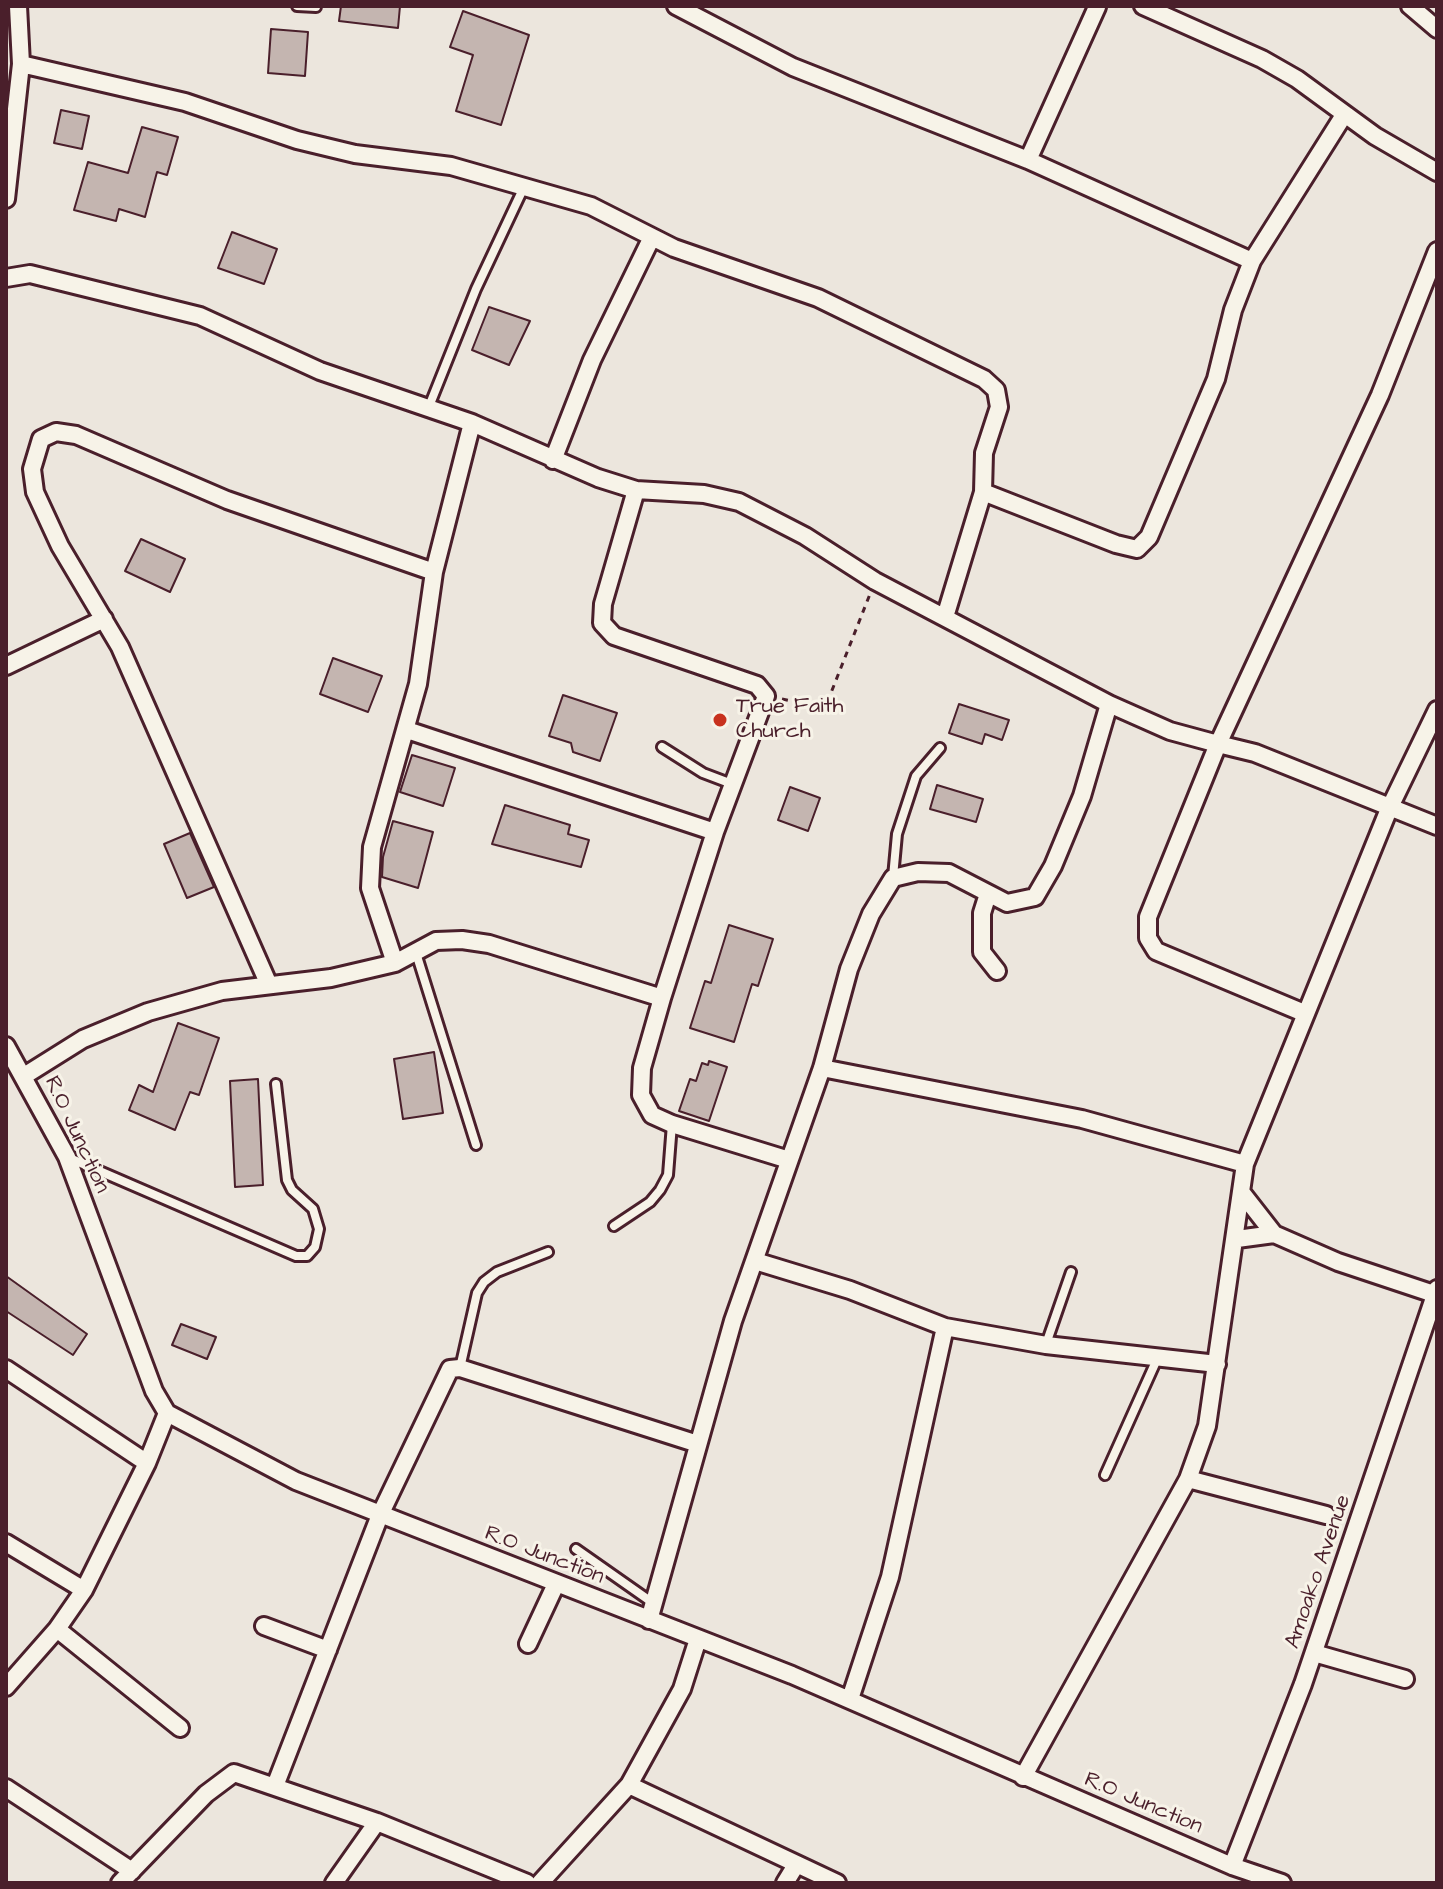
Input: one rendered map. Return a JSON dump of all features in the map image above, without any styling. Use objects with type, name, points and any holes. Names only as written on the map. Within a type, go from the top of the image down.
[{"type":"street","points":[[6,199],[21,64],[18,6]]},
{"type":"street","points":[[676,6],[793,67],[862,97],[1028,160],[1252,261]]},
{"type":"street","points":[[1028,160],[1095,7],[1115,6]]},
{"type":"street","points":[[1143,6],[1262,59],[1297,79],[1344,115],[1437,172]]},
{"type":"street","points":[[1410,6],[1437,29]]},
{"type":"street","points":[[21,64],[185,102],[297,140],[355,154],[451,166],[591,206],[674,248],[818,298],[984,379],[996,390],[999,407],[984,453],[983,492],[945,617]]},
{"type":"street","points":[[983,492],[1137,549],[1149,537],[1216,379],[1233,310],[1252,261],[1344,115]]},
{"type":"street","points":[[553,460],[592,360],[652,237]]},
{"type":"street","points":[[1304,1013],[1156,951],[1148,938],[1148,917],[1218,744],[1380,395],[1437,251]]},
{"type":"street","points":[[6,278],[30,274],[200,316],[320,371],[472,423],[553,460],[636,490],[704,494],[739,502],[805,536],[875,581],[1109,704],[1170,731],[1255,753],[1437,826]]},
{"type":"street","points":[[395,963],[370,888],[372,847],[418,684],[434,572],[472,423]]},
{"type":"street","points":[[269,985],[127,661],[60,546],[35,492],[32,469],[41,439],[56,432],[76,435],[111,453],[331,539],[434,572]]},
{"type":"street","points":[[636,490],[603,604],[602,623],[614,636],[757,685],[766,696],[715,832],[662,998],[642,1068],[641,1095],[652,1115],[672,1124],[789,1160]]},
{"type":"street","points":[[6,666],[104,619]]},
{"type":"street","points":[[649,1620],[733,1321],[822,1068],[849,969],[871,914],[893,878],[918,872],[949,873],[1007,903],[1035,897],[1053,866],[1082,796],[1109,704]]},
{"type":"street","points":[[1023,1777],[1188,1479],[1207,1426],[1237,1239],[1245,1164],[1389,809],[1437,710]]},
{"type":"street","points":[[407,730],[715,832]]},
{"type":"street","points":[[988,894],[982,913],[982,952],[997,971]]},
{"type":"street","points":[[24,1076],[83,1039],[148,1012],[222,991],[331,978],[395,963],[436,941],[462,940],[489,944],[662,998]]},
{"type":"street","name":"R.O Junction","points":[[6,1046],[67,1157],[154,1391],[167,1413],[296,1481],[850,1699],[1023,1777],[1232,1866],[1282,1883]]},
{"type":"street","points":[[822,1068],[1082,1119],[1245,1164]]},
{"type":"street","points":[[1242,1193],[1274,1234],[1338,1262],[1437,1293]]},
{"type":"street","points":[[1237,1239],[1274,1234]]},
{"type":"street","points":[[755,1261],[850,1290],[945,1327],[1046,1345],[1217,1364]]},
{"type":"street","name":"Amoako Avenue","points":[[1232,1866],[1314,1653],[1437,1293]]},
{"type":"street","points":[[850,1699],[890,1577],[945,1327]]},
{"type":"street","points":[[275,1786],[380,1515],[450,1369],[460,1368],[698,1444]]},
{"type":"street","points":[[6,1369],[147,1463]]},
{"type":"street","points":[[6,1687],[57,1629],[84,1590],[147,1463],[167,1413]]},
{"type":"street","points":[[1188,1479],[1326,1515]]},
{"type":"street","points":[[6,1543],[84,1590]]},
{"type":"street","points":[[528,1644],[556,1584]]},
{"type":"street","points":[[264,1626],[328,1650]]},
{"type":"street","points":[[57,1629],[180,1728]]},
{"type":"street","points":[[540,1883],[629,1785],[653,1748],[682,1689],[698,1639]]},
{"type":"street","points":[[1314,1653],[1405,1679]]},
{"type":"street","points":[[6,1788],[126,1877],[222,1780],[234,1773],[377,1822],[527,1883]]},
{"type":"street","points":[[629,1785],[837,1883]]},
{"type":"street","points":[[334,1883],[377,1822]]},
{"type":"street","points":[[785,1883],[796,1865]]},
{"type":"lane","points":[[297,6],[316,7]]},
{"type":"lane","points":[[428,410],[476,289],[524,187]]},
{"type":"lane","points":[[662,747],[703,773],[733,784]]},
{"type":"lane","points":[[893,878],[897,834],[916,776],[940,748]]},
{"type":"lane","points":[[416,953],[476,1145]]},
{"type":"lane","points":[[67,1157],[296,1256],[307,1256],[315,1247],[319,1229],[313,1209],[292,1190],[287,1180],[276,1084]]},
{"type":"lane","points":[[614,1226],[650,1202],[660,1190],[668,1175],[672,1124]]},
{"type":"lane","points":[[460,1368],[477,1293],[484,1282],[497,1272],[548,1252]]},
{"type":"lane","points":[[1046,1345],[1071,1272]]},
{"type":"lane","points":[[1105,1475],[1158,1357]]},
{"type":"lane","points":[[576,1549],[654,1603]]},
{"type":"path","points":[[766,696],[820,707],[827,703],[875,581]]},
{"type":"building","points":[[341,6],[400,6],[398,28],[339,21]]},
{"type":"building","points":[[463,11],[529,35],[501,125],[456,111],[473,55],[450,47]]},
{"type":"building","points":[[271,29],[308,32],[305,76],[268,73]]},
{"type":"building","points":[[61,110],[89,116],[82,149],[54,143]]},
{"type":"building","points":[[142,127],[178,137],[167,175],[157,172],[145,217],[119,209],[116,221],[74,210],[88,162],[128,173]]},
{"type":"building","points":[[232,232],[277,249],[264,284],[218,268]]},
{"type":"building","points":[[489,307],[530,321],[509,365],[472,350]]},
{"type":"building","points":[[141,539],[185,559],[170,592],[125,571]]},
{"type":"building","points":[[333,658],[382,676],[368,712],[320,694]]},
{"type":"building","points":[[563,695],[617,713],[600,761],[573,752],[571,743],[549,736]]},
{"type":"building","points":[[959,704],[1009,720],[1002,740],[985,734],[982,744],[949,733]]},
{"type":"building","points":[[412,755],[455,768],[443,806],[400,792]]},
{"type":"building","points":[[937,785],[983,799],[976,822],[930,809]]},
{"type":"building","points":[[790,787],[820,798],[808,831],[778,820]]},
{"type":"building","points":[[505,805],[570,825],[568,834],[589,840],[581,867],[492,844]]},
{"type":"building","points":[[393,821],[433,832],[418,888],[382,877],[383,857]]},
{"type":"building","points":[[190,833],[214,887],[187,898],[164,844]]},
{"type":"building","points":[[729,925],[773,939],[758,986],[752,984],[734,1042],[690,1028],[705,981],[711,983]]},
{"type":"building","points":[[178,1023],[219,1038],[199,1095],[190,1092],[175,1130],[129,1110],[139,1085],[153,1092]]},
{"type":"building","points":[[434,1052],[443,1113],[403,1119],[394,1059]]},
{"type":"building","points":[[709,1061],[727,1067],[709,1121],[679,1111],[690,1079],[696,1081],[702,1063],[708,1065]]},
{"type":"building","points":[[258,1079],[263,1185],[235,1187],[230,1081]]},
{"type":"building","points":[[6,1276],[87,1334],[73,1355],[6,1311]]},
{"type":"building","points":[[181,1324],[216,1337],[207,1359],[172,1345]]},
{"type":"place","name":"True Faith Church","points":[[720,720]]}]
